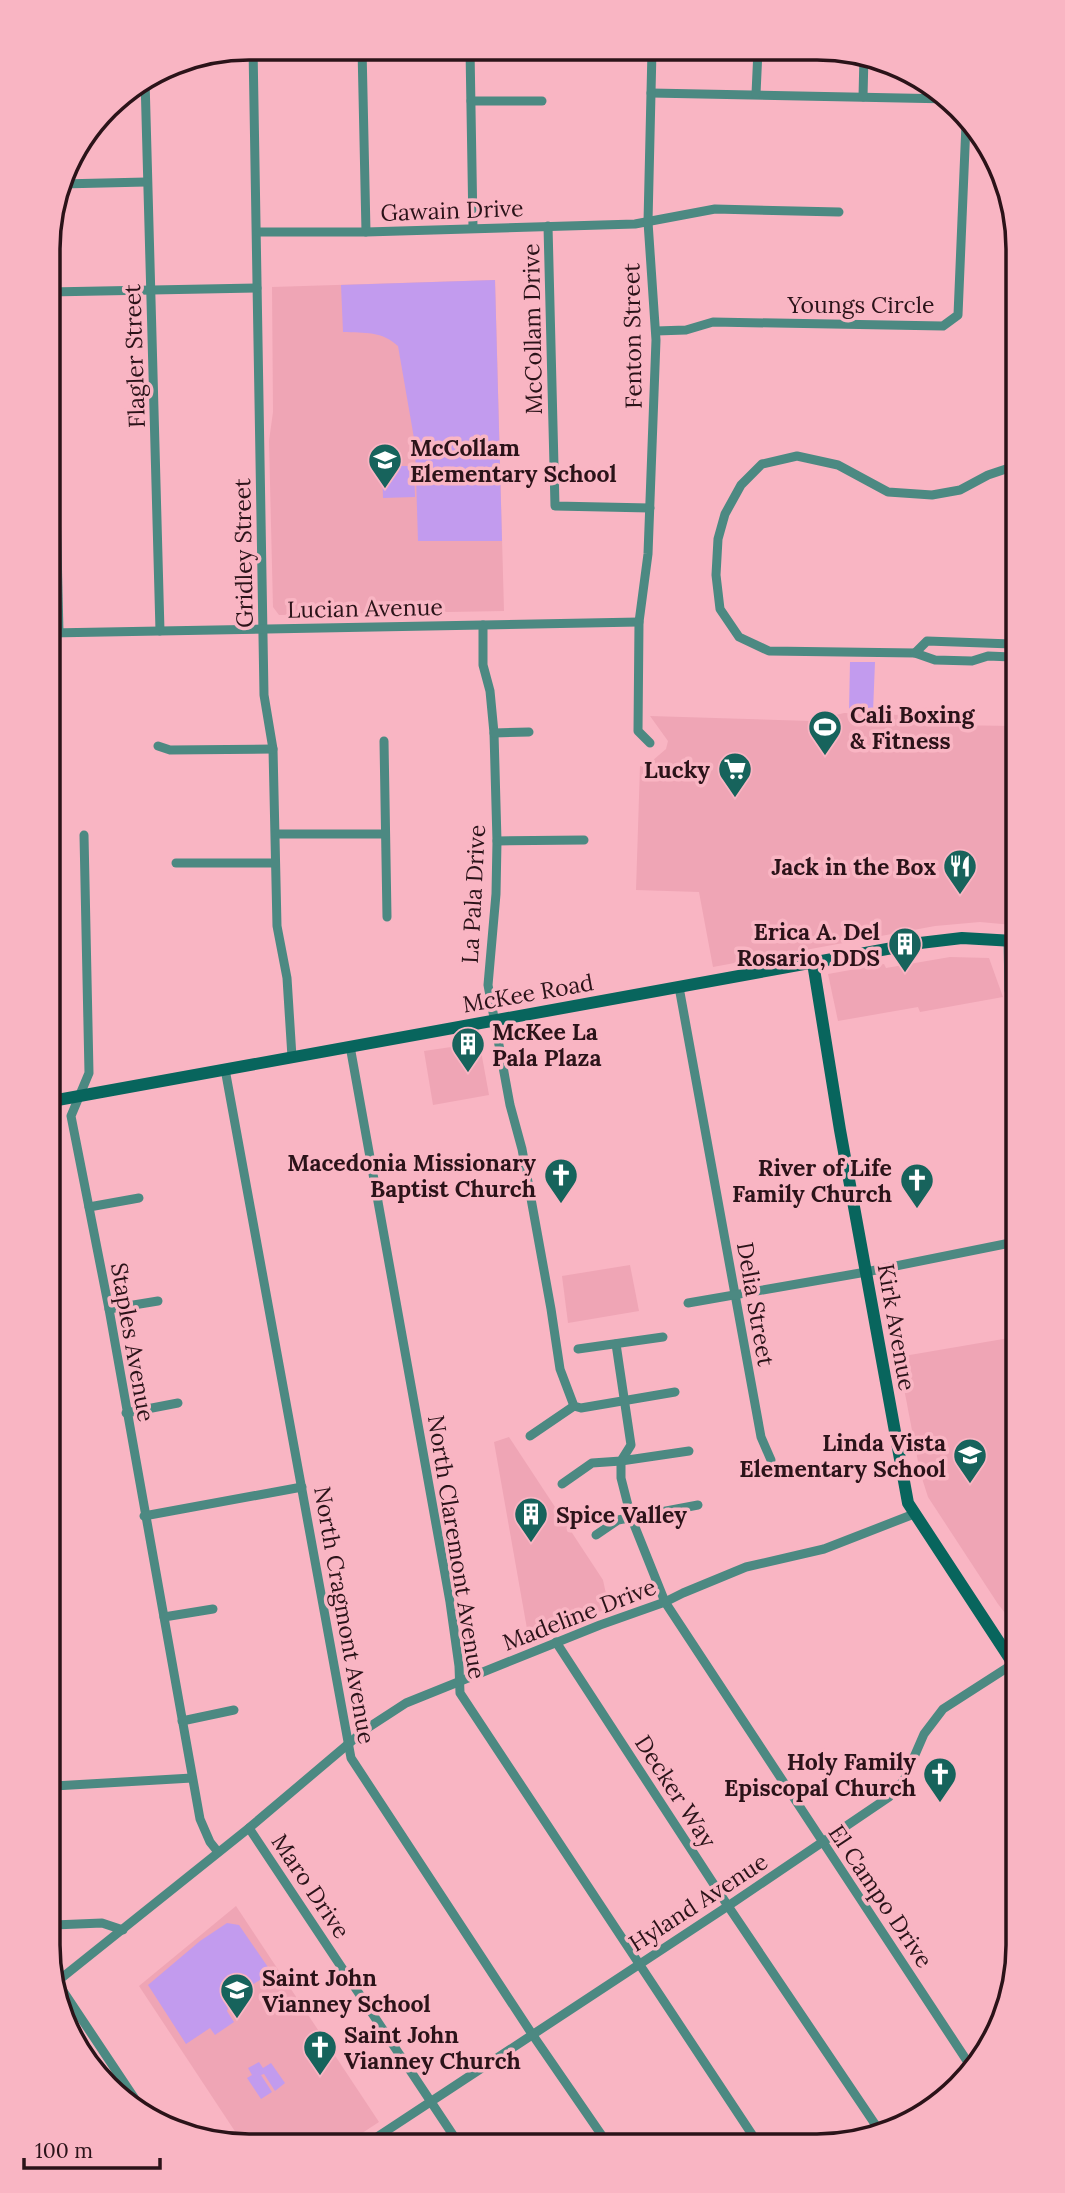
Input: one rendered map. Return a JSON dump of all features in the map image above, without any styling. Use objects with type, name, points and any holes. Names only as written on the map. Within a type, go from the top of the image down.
[{"type":"street","name":"Gridley Street","points":[[253,59],[264,695],[273,749],[277,926],[287,978],[292,1057]]},
{"type":"street","points":[[362,59],[366,232]]},
{"type":"street","points":[[470,59],[473,228]]},
{"type":"street","name":"Fenton Street","points":[[650,743],[638,731],[639,622],[648,554],[656,331],[648,222],[652,59]]},
{"type":"street","points":[[756,94],[758,59]]},
{"type":"street","points":[[863,97],[864,66]]},
{"type":"street","name":"Flagler Street","points":[[145,90],[160,631]]},
{"type":"street","points":[[651,93],[931,99]]},
{"type":"street","points":[[471,101],[542,101]]},
{"type":"street","name":"Youngs Circle","points":[[656,331],[686,330],[713,322],[943,326],[958,315],[966,133]]},
{"type":"street","points":[[71,184],[146,182]]},
{"type":"street","name":"Gawain Drive","points":[[258,232],[366,232],[635,224],[715,209],[839,212]]},
{"type":"street","name":"McCollam Drive","points":[[548,226],[555,506],[650,508]]},
{"type":"street","points":[[60,292],[257,288]]},
{"type":"street","points":[[1006,469],[960,490],[932,495],[888,492],[838,465],[797,456],[762,464],[741,485],[725,514],[718,539],[716,575],[720,609],[739,637],[769,651],[915,653],[935,660],[972,661],[988,656],[1006,657]]},
{"type":"street","name":"Lucian Avenue","points":[[60,633],[639,622]]},
{"type":"street","name":"La Pala Drive","points":[[483,625],[482,664],[490,691],[494,733],[497,841],[496,894],[488,985],[510,1105],[525,1162],[560,1369],[574,1406]]},
{"type":"street","points":[[915,653],[927,641],[1006,644]]},
{"type":"street","points":[[494,733],[529,732]]},
{"type":"street","points":[[384,741],[387,917]]},
{"type":"street","points":[[158,746],[170,750],[273,749]]},
{"type":"street","points":[[275,834],[385,834]]},
{"type":"street","name":"Staples Avenue","points":[[84,835],[89,1073],[71,1116],[200,1819],[210,1842],[218,1852]]},
{"type":"street","points":[[497,841],[584,841]]},
{"type":"street","points":[[176,863],[275,863]]},
{"type":"street","name":"McKee Road","points":[[59,1099],[920,943],[962,938],[1006,941]]},
{"type":"street","name":"Kirk Avenue","points":[[813,962],[840,1130],[908,1503],[1005,1651]]},
{"type":"street","name":"Delia Street","points":[[679,987],[761,1437],[771,1460]]},
{"type":"street","name":"North Claremont Avenue","points":[[350,1046],[450,1602],[460,1693],[752,2134]]},
{"type":"street","name":"North Cragmont Avenue","points":[[225,1069],[351,1758],[601,2134]]},
{"type":"street","points":[[89,1207],[139,1198]]},
{"type":"street","points":[[688,1303],[1005,1244]]},
{"type":"street","points":[[108,1309],[158,1301]]},
{"type":"street","points":[[578,1349],[663,1337]]},
{"type":"street","points":[[616,1344],[631,1445],[621,1461]]},
{"type":"street","points":[[530,1436],[574,1406],[581,1408],[676,1392]]},
{"type":"street","points":[[126,1413],[178,1403]]},
{"type":"street","points":[[562,1484],[593,1463],[688,1451]]},
{"type":"street","name":"El Campo Drive","points":[[621,1461],[621,1478],[631,1517],[665,1602],[966,2059]]},
{"type":"street","points":[[145,1516],[302,1487]]},
{"type":"street","points":[[596,1535],[618,1520],[698,1505]]},
{"type":"street","name":"Madeline Drive","points":[[63,1978],[249,1828],[366,1729],[406,1703],[556,1642],[665,1602],[746,1567],[824,1549],[914,1514]]},
{"type":"street","points":[[164,1618],[213,1609]]},
{"type":"street","name":"Decker Way","points":[[556,1642],[728,1906],[875,2124]]},
{"type":"street","name":"Hyland Avenue","points":[[382,2134],[889,1797],[904,1780],[924,1734],[943,1709],[1005,1672]]},
{"type":"street","points":[[182,1721],[234,1710]]},
{"type":"street","points":[[59,1786],[192,1778]]},
{"type":"street","name":"Maro Drive","points":[[249,1828],[452,2134]]},
{"type":"street","points":[[59,1925],[102,1923],[123,1930]]},
{"type":"street","points":[[69,2002],[130,2091]]},
{"type":"shaded area","name":"McCollam Elementary School","points":[[495,280],[504,611],[279,615],[273,607],[269,441],[273,412],[272,287]]},
{"type":"shaded area","points":[[495,280],[502,541],[418,541],[415,444],[398,346],[379,335],[343,332],[341,285]]},
{"type":"shaded area","points":[[382,466],[414,466],[415,497],[383,498]]},
{"type":"shaded area","points":[[850,662],[875,662],[873,712],[849,711]]},
{"type":"shaded area","points":[[844,713],[930,716],[948,725],[1006,726],[1006,924],[980,922],[935,926],[713,967],[699,892],[636,890],[640,766],[651,768],[652,761],[666,749],[668,741],[650,716],[811,721]]},
{"type":"shaded area","points":[[950,957],[989,958],[1003,997],[920,1012],[918,1007],[838,1021],[828,974],[884,964],[886,968]]},
{"type":"shaded area","points":[[472,1044],[481,1051],[489,1095],[433,1105],[424,1051]]},
{"type":"shaded area","points":[[630,1265],[639,1311],[568,1323],[562,1276]]},
{"type":"shaded area","name":"Linda Vista Elementary School","points":[[1005,1339],[1005,1613],[928,1497],[920,1472],[898,1357]]},
{"type":"shaded area","points":[[509,1437],[603,1580],[609,1608],[529,1640],[494,1442]]},
{"type":"shaded area","name":"Saint John Vianney School","points":[[236,1906],[379,2122],[361,2134],[236,2133],[139,1986]]},
{"type":"shaded area","points":[[227,1923],[239,1925],[272,1973],[233,1996],[227,2011],[234,2022],[215,2035],[210,2028],[186,2044],[148,1985],[200,1941]]},
{"type":"shaded area","points":[[259,2062],[263,2068],[271,2063],[285,2083],[275,2091],[264,2074],[261,2075],[272,2092],[261,2099],[247,2078],[252,2075],[248,2068]]},
{"type":"place","name":"McCollam Elementary School","points":[[385,490]]},
{"type":"place","name":"Cali Boxing & Fitness","points":[[825,757]]},
{"type":"place","name":"Lucky","points":[[735,799]]},
{"type":"place","name":"Jack in the Box","points":[[960,896]]},
{"type":"place","name":"Erica A. Del Rosario, DDS","points":[[905,974]]},
{"type":"place","name":"McKee La Pala Plaza","points":[[468,1074]]},
{"type":"place","name":"Macedonia Missionary Baptist Church","points":[[561,1205]]},
{"type":"place","name":"River of Life Family Church","points":[[917,1210]]},
{"type":"place","name":"Linda Vista Elementary School","points":[[970,1485]]},
{"type":"place","name":"Spice Valley","points":[[531,1544]]},
{"type":"place","name":"Holy Family Episcopal Church","points":[[940,1804]]},
{"type":"place","name":"Saint John Vianney School","points":[[237,2020]]},
{"type":"place","name":"Saint John Vianney Church","points":[[320,2077]]}]
